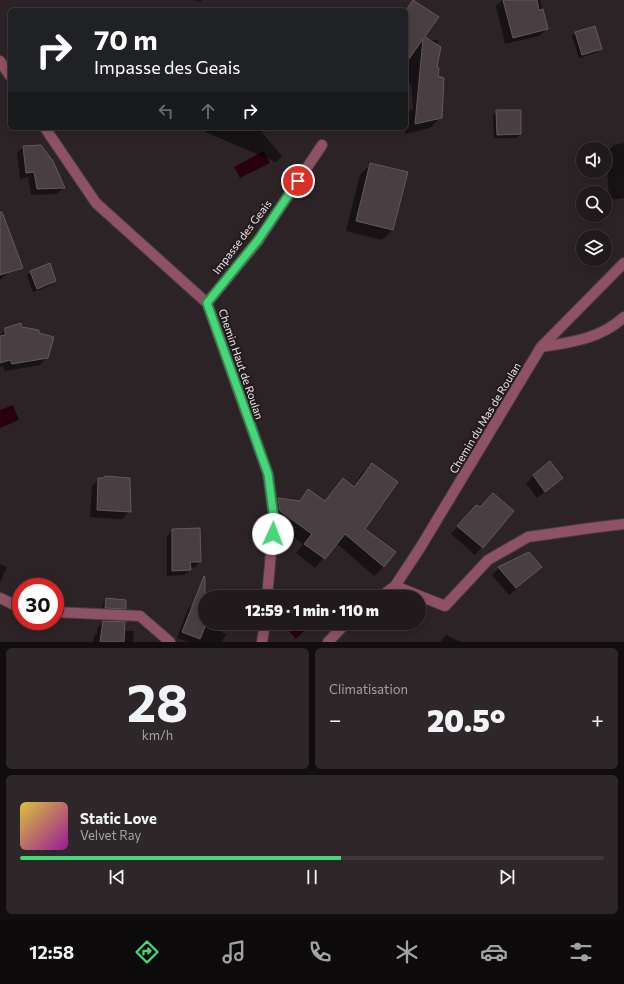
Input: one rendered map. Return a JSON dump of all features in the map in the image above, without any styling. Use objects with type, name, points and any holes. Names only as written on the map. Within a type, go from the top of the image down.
[{"type":"street","points":[[0,61],[8,73]]},
{"type":"street","name":"Chemin Haut de Roulan","points":[[46,130],[96,203],[207,303],[268,474],[274,519],[269,590]]},
{"type":"street","name":"Impasse des Geais","points":[[207,303],[258,240],[322,145]]},
{"type":"street","name":"Chemin du Mas de Roulan","points":[[390,590],[395,586],[420,548],[541,347],[624,263]]},
{"type":"street","points":[[541,347],[585,340],[615,325],[624,317]]},
{"type":"street","points":[[395,586],[445,606],[488,560],[528,537],[624,524]]},
{"type":"street","points":[[0,598],[12,604]]},
{"type":"street","points":[[64,612],[140,616],[170,642]]},
{"type":"street","points":[[262,642],[264,630]]},
{"type":"street","points":[[328,642],[339,630]]},
{"type":"shaded area","points":[[264,151],[270,163],[240,178],[234,167]]},
{"type":"shaded area","points":[[13,405],[19,420],[0,428],[0,410]]},
{"type":"shaded area","points":[[288,630],[305,630],[296,639]]},
{"type":"building","points":[[413,0],[439,17],[425,37],[441,47],[437,67],[439,68],[438,76],[444,78],[442,118],[415,124],[423,39],[408,60],[407,8]]},
{"type":"building","points":[[503,0],[537,0],[539,10],[543,9],[548,29],[513,38]]},
{"type":"building","points":[[595,26],[602,49],[582,55],[575,32]]},
{"type":"building","points":[[496,110],[521,110],[521,134],[497,135]]},
{"type":"building","points":[[41,145],[53,161],[65,188],[37,189],[34,172],[26,173],[23,146]]},
{"type":"building","points":[[370,163],[408,172],[393,230],[356,221]]},
{"type":"building","points":[[0,212],[2,212],[23,268],[0,275]]},
{"type":"building","points":[[50,263],[56,281],[37,289],[30,271]]},
{"type":"building","points":[[21,323],[22,327],[39,330],[39,333],[54,337],[48,358],[12,364],[10,360],[0,363],[0,336],[5,335],[5,328]]},
{"type":"building","points":[[550,461],[563,478],[545,492],[533,475]]},
{"type":"building","points":[[372,463],[398,482],[365,529],[396,552],[384,567],[345,534],[325,559],[304,544],[312,534],[280,511],[278,498],[300,501],[308,489],[325,501],[343,478],[354,487]]},
{"type":"building","points":[[105,476],[130,478],[131,512],[97,510],[98,478],[104,478]]},
{"type":"building","points":[[493,493],[514,511],[483,548],[457,526],[476,505],[480,507]]},
{"type":"building","points":[[200,528],[201,562],[190,562],[191,570],[172,571],[172,529]]},
{"type":"building","points":[[529,552],[542,567],[516,588],[498,567]]},
{"type":"building","points":[[204,576],[205,590],[198,590]]},
{"type":"building","points":[[198,591],[198,630],[204,630],[200,639],[182,632]]},
{"type":"building","points":[[106,598],[126,600],[126,609],[105,608]]},
{"type":"building","points":[[103,621],[125,622],[124,642],[100,642]]},
{"type":"route","points":[[273,534],[274,519],[268,474],[207,303],[258,240],[298,181]]}]
